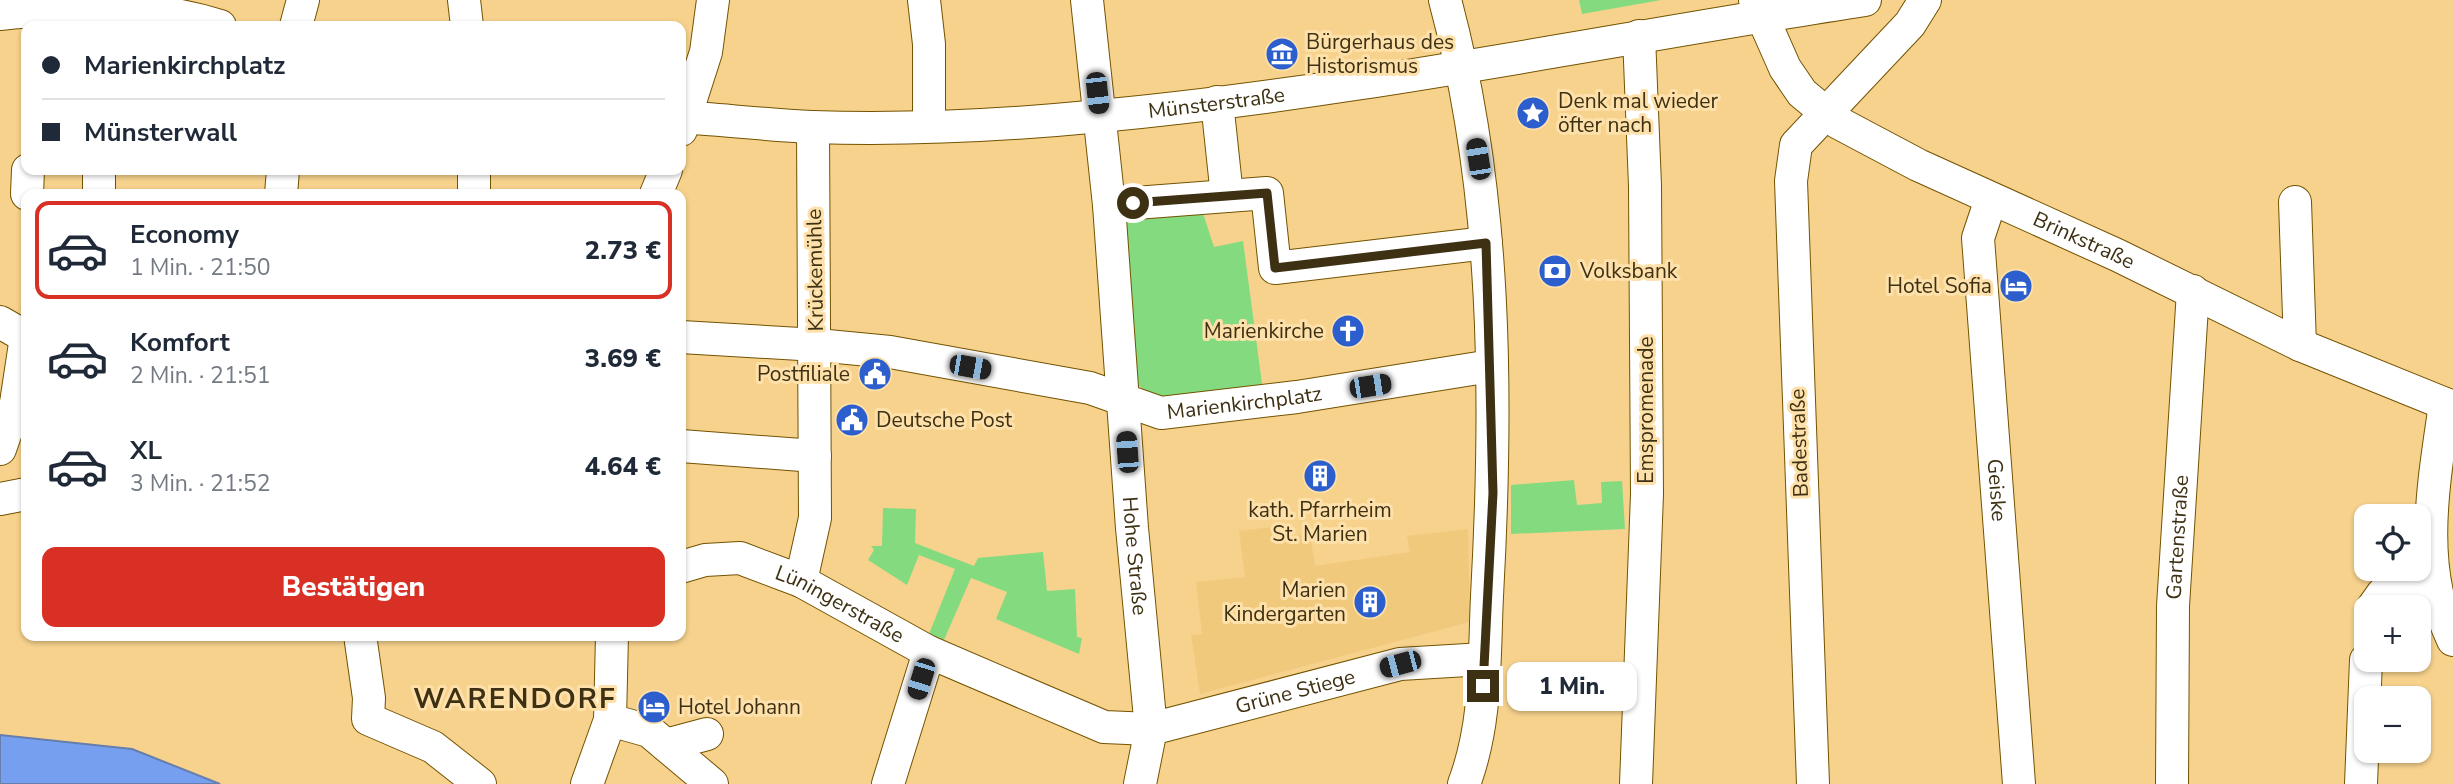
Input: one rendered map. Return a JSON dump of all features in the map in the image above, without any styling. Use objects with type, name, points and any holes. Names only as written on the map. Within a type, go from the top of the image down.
[{"type":"street","points":[[297,21],[303,0]]},
{"type":"street","points":[[464,0],[466,21]]},
{"type":"street","points":[[686,110],[706,52],[713,0]]},
{"type":"street","points":[[924,0],[929,44],[930,114]]},
{"type":"street","name":"Hohe Straße","points":[[1087,0],[1109,205],[1151,729],[1140,784]]},
{"type":"street","points":[[1445,0],[1463,69],[1478,159],[1486,243],[1491,366],[1493,493],[1482,713],[1474,756],[1464,784]]},
{"type":"street","name":"Münsterstraße","points":[[686,121],[813,127],[930,114],[1099,117],[1463,69],[1639,36],[1757,8],[1866,0]]},
{"type":"street","name":"Badestraße","points":[[1813,784],[1791,181],[1796,145],[1910,24],[1924,0]]},
{"type":"street","points":[[0,14],[78,7],[189,16],[204,21]]},
{"type":"street","name":"Brinkstraße","points":[[1757,8],[1785,68],[1802,93],[1824,114],[1918,164],[2193,291],[2301,345],[2449,405]]},
{"type":"street","name":"Emspromenade","points":[[1636,784],[1647,494],[1644,186],[1639,36]]},
{"type":"street","points":[[1217,102],[1227,196]]},
{"type":"street","name":"Krückemühle","points":[[800,581],[815,518],[817,345],[813,250],[813,127]]},
{"type":"street","points":[[1109,205],[1267,193],[1275,268],[1486,243]]},
{"type":"street","name":"Geiske","points":[[1991,199],[1978,238],[2019,784]]},
{"type":"street","points":[[2295,202],[2301,345]]},
{"type":"street","name":"Gartenstraße","points":[[2172,784],[2173,606],[2193,291]]},
{"type":"street","points":[[0,322],[21,334]]},
{"type":"street","name":"Marienkirchplatz","points":[[686,337],[890,352],[1090,388],[1161,413],[1297,397],[1491,366]]},
{"type":"street","points":[[0,449],[16,403],[21,370]]},
{"type":"street","points":[[2449,405],[2432,494],[2432,575],[2440,614],[2453,640]]},
{"type":"street","points":[[686,446],[816,456]]},
{"type":"street","points":[[0,499],[21,495]]},
{"type":"street","name":"Lüningerstraße","points":[[686,566],[705,560],[740,558],[800,581],[929,652],[1104,727],[1151,729]]},
{"type":"street","points":[[2382,595],[2432,575]]},
{"type":"street","points":[[361,641],[369,698],[368,719],[433,747],[480,784]]},
{"type":"street","points":[[587,784],[610,720],[612,641]]},
{"type":"street","points":[[888,784],[929,652]]},
{"type":"street","name":"Grüne Stiege","points":[[1151,729],[1400,664],[1484,659]]},
{"type":"street","points":[[2361,784],[2366,672]]},
{"type":"street","points":[[610,720],[649,731],[712,784]]},
{"type":"street","points":[[666,745],[708,734]]},
{"type":"shaded area","points":[[1279,526],[1281,538],[1310,534],[1315,566],[1410,552],[1407,536],[1468,529],[1470,622],[1200,694],[1191,635],[1202,634],[1196,582],[1245,577],[1239,531]]},
{"type":"green space","points":[[1579,0],[1661,0],[1582,14]]},
{"type":"green space","points":[[1201,207],[1214,247],[1243,241],[1263,391],[1156,399],[1137,384],[1119,214]]},
{"type":"green space","points":[[1574,480],[1577,505],[1602,503],[1601,482],[1622,481],[1625,529],[1511,534],[1511,485]]},
{"type":"green space","points":[[883,508],[916,509],[915,543],[974,566],[978,558],[1043,552],[1047,591],[1075,589],[1077,637],[1082,638],[1079,654],[996,619],[1007,592],[971,578],[944,640],[929,634],[955,569],[919,555],[907,585],[868,560],[874,550],[871,546],[882,546]]},
{"type":"water","points":[[0,735],[132,749],[220,784],[0,784]]},
{"type":"place","name":"Bürgerhaus des Historismus","points":[[1282,54]]},
{"type":"place","name":"Denk mal wieder öfter nach","points":[[1533,113]]},
{"type":"place","name":"Volksbank","points":[[1555,271]]},
{"type":"place","name":"Hotel Sofia","points":[[2016,286]]},
{"type":"place","name":"Marienkirche","points":[[1348,331]]},
{"type":"place","name":"Postfiliale","points":[[875,374]]},
{"type":"place","name":"Deutsche Post","points":[[852,420]]},
{"type":"place","name":"kath. Pfarrheim St. Marien","points":[[1320,476]]},
{"type":"place","name":"Marien Kindergarten","points":[[1370,602]]},
{"type":"place","name":"Hotel Johann","points":[[654,707]]},
{"type":"district","name":"WARENDORF","points":[[515,698]]},
{"type":"route","points":[[1133,203],[1267,193],[1275,268],[1486,243],[1493,493],[1483,686]]}]
